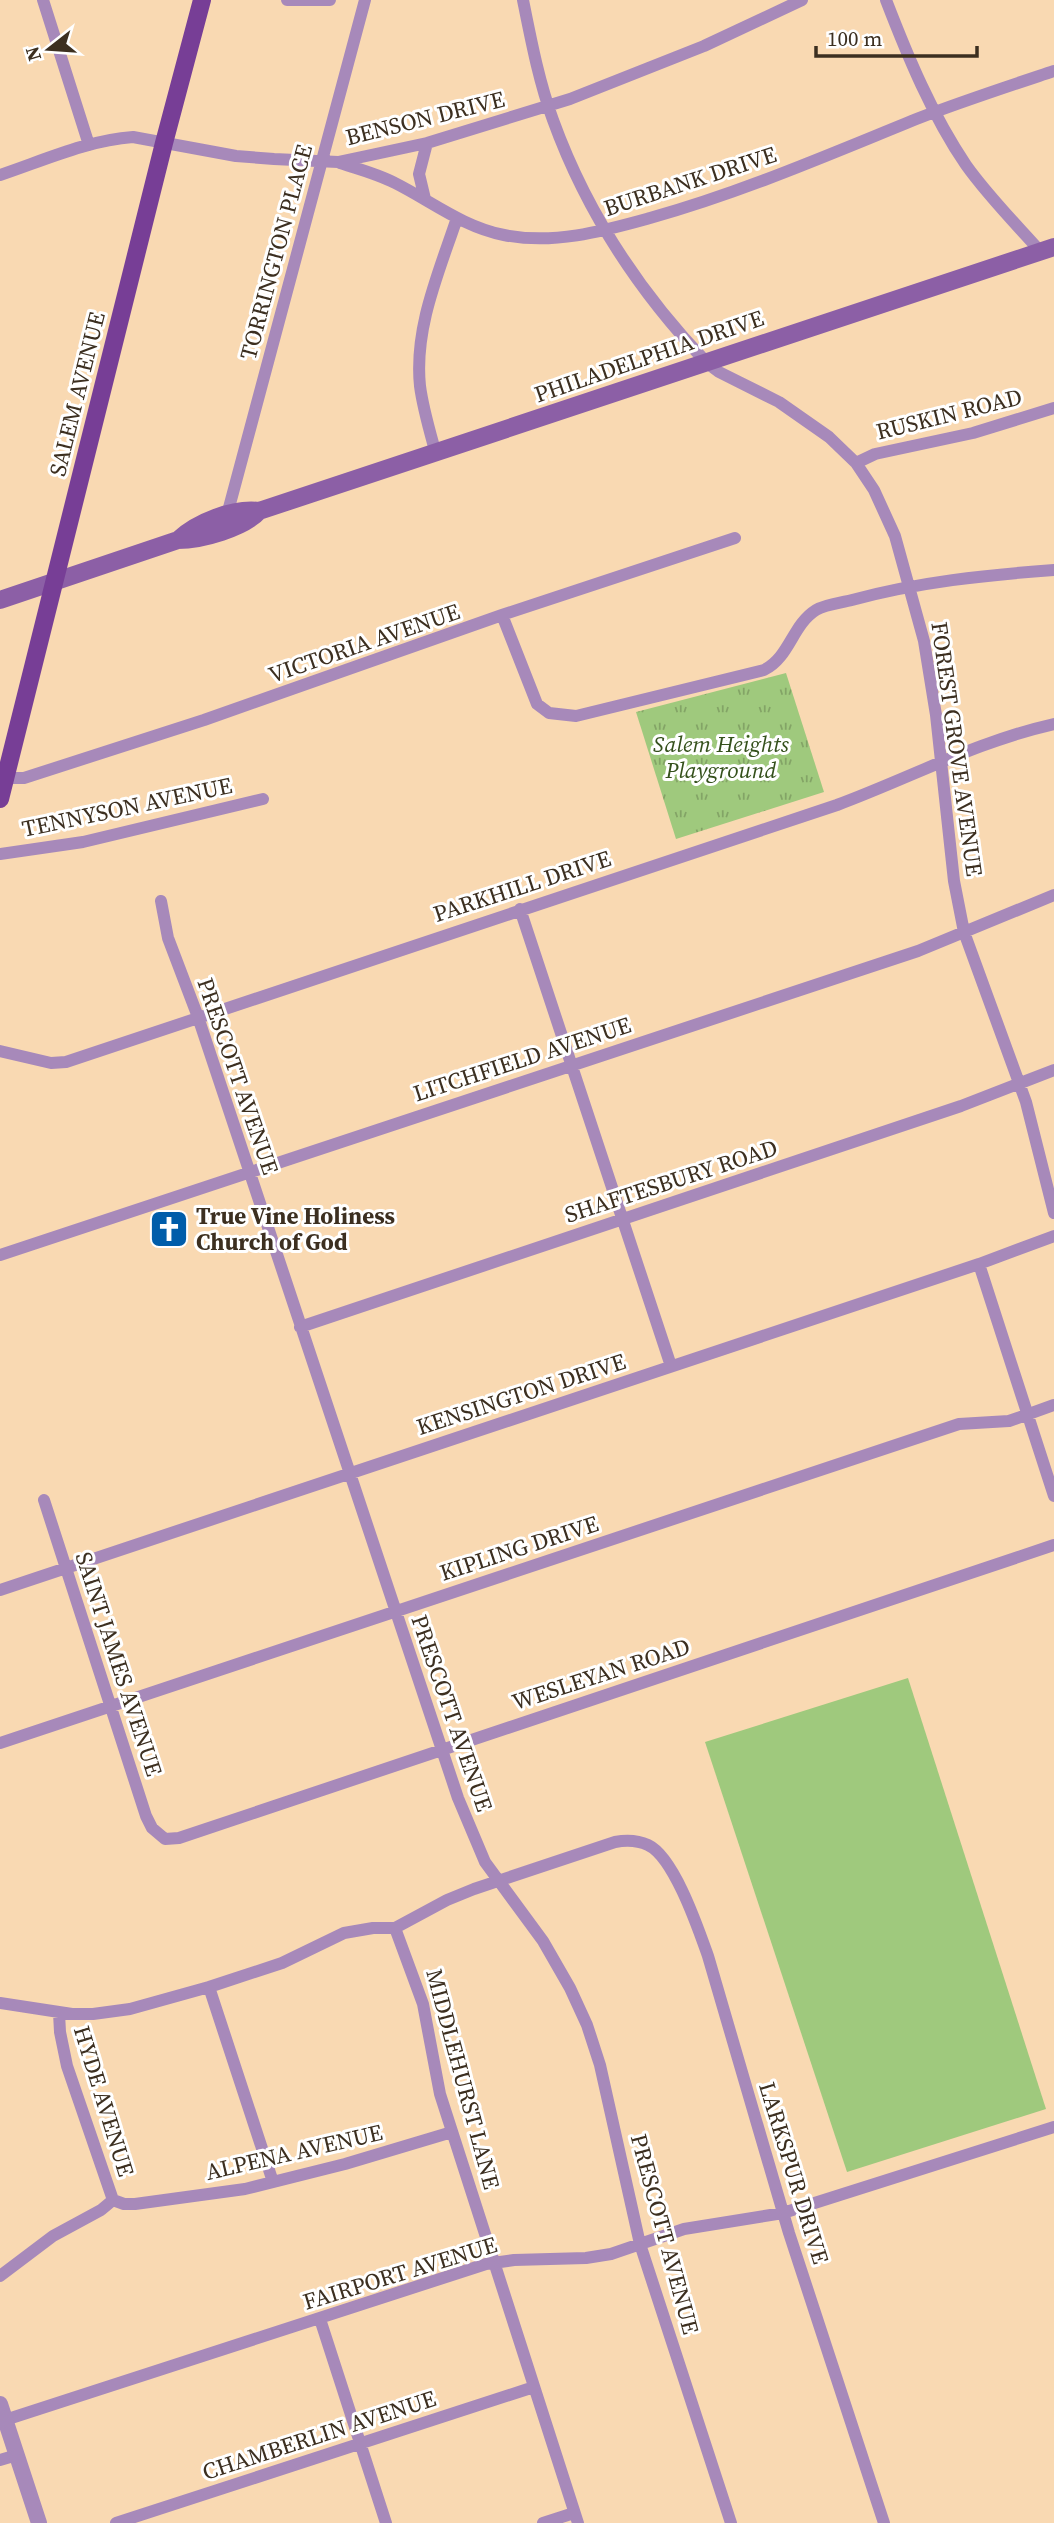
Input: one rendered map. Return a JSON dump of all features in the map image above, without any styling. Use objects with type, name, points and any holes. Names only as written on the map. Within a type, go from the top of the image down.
[{"type":"main road","name":"SALEM AVENUE","points":[[0,799],[163,143],[202,0]]},
{"type":"main road","name":"PHILADELPHIA DRIVE","points":[[178,540],[188,530],[227,515],[245,510],[260,511],[436,454],[1047,249]]},
{"type":"main road","name":"PHILADELPHIA DRIVE","points":[[0,600],[178,540],[191,540],[250,521],[260,511]]},
{"type":"street","points":[[43,0],[89,145]]},
{"type":"street","points":[[286,0],[330,0]]},
{"type":"street","name":"TORRINGTON PLACE","points":[[227,515],[365,0]]},
{"type":"street","name":"FOREST GROVE AVENUE","points":[[523,0],[549,107],[571,163],[604,231],[641,285],[707,362],[719,372],[802,416],[829,437],[856,463],[885,511],[899,548],[924,641],[942,762],[954,881],[964,932],[1020,1085],[1054,1213]]},
{"type":"street","name":"BENSON DRIVE","points":[[0,176],[89,145],[133,137],[236,156],[338,162],[427,143],[549,107],[640,73],[802,0]]},
{"type":"street","points":[[886,0],[918,77],[954,147],[978,181],[1047,249]]},
{"type":"street","name":"BURBANK DRIVE","points":[[338,162],[377,174],[484,230],[528,239],[564,238],[604,231],[695,206],[936,112],[1054,71]]},
{"type":"street","points":[[425,199],[419,174],[427,143]]},
{"type":"street","points":[[436,454],[424,413],[420,386],[420,348],[426,313],[457,218]]},
{"type":"street","name":"RUSKIN ROAD","points":[[856,463],[876,454],[973,433],[1054,408]]},
{"type":"street","name":"VICTORIA AVENUE","points":[[5,778],[24,778],[204,720],[502,615],[735,538]]},
{"type":"street","points":[[502,615],[537,704],[549,713],[576,716],[764,670],[778,661],[802,623],[815,611],[869,595],[910,587],[1001,574],[1054,570]]},
{"type":"street","name":"PARKHILL DRIVE","points":[[0,1051],[59,1063],[837,805],[999,739],[1054,724]]},
{"type":"street","name":"TENNYSON AVENUE","points":[[0,855],[83,842],[263,799]]},
{"type":"street","name":"LITCHFIELD AVENUE","points":[[0,1255],[918,951],[1054,895]]},
{"type":"street","name":"PRESCOTT AVENUE","points":[[160,901],[169,938],[198,1017],[457,1798],[479,1849],[553,1956],[587,2025],[600,2065],[640,2244],[731,2523]]},
{"type":"street","points":[[520,909],[671,1366]]},
{"type":"street","name":"SHAFTESBURY ROAD","points":[[300,1327],[1020,1085],[1054,1070]]},
{"type":"street","name":"KENSINGTON DRIVE","points":[[0,1590],[979,1264],[1054,1236]]},
{"type":"street","points":[[979,1264],[1054,1496]]},
{"type":"street","name":"KIPLING DRIVE","points":[[0,1743],[958,1424],[1001,1422],[1054,1405]]},
{"type":"street","name":"SAINT JAMES AVENUE","points":[[44,1500],[146,1816],[161,1837]]},
{"type":"street","name":"WESLEYAN ROAD","points":[[161,1837],[180,1838],[1054,1545]]},
{"type":"street","name":"LARKSPUR DRIVE","points":[[498,1880],[615,1842],[629,1840],[648,1844],[668,1865],[692,1913],[708,1956],[783,2213],[884,2523]]},
{"type":"street","points":[[0,2003],[59,2013],[93,2014],[130,2009],[282,1963],[344,1933],[373,1928],[395,1928],[447,1900],[498,1880]]},
{"type":"street","name":"MIDDLEHURST LANE","points":[[395,1928],[423,2004],[440,2094],[576,2518]]},
{"type":"street","points":[[209,1987],[274,2182]]},
{"type":"street","name":"HYDE AVENUE","points":[[59,2013],[67,2066],[113,2200]]},
{"type":"street","name":"FAIRPORT AVENUE","points":[[5,2420],[494,2263],[586,2258],[625,2251],[684,2229],[783,2213],[1054,2127]]},
{"type":"street","name":"ALPENA AVENUE","points":[[113,2200],[135,2204],[245,2189],[452,2132]]},
{"type":"street","points":[[0,2276],[52,2236],[102,2210],[113,2200]]},
{"type":"street","points":[[320,2319],[386,2523]]},
{"type":"street","name":"CHAMBERLIN AVENUE","points":[[116,2523],[534,2387]]},
{"type":"street","points":[[0,2403],[39,2523]]},
{"type":"street","points":[[0,2460],[17,2455]]},
{"type":"street","points":[[543,2523],[576,2518]]},
{"type":"green space","name":"Salem Heights Playground","points":[[786,673],[824,792],[676,839],[636,712]]},
{"type":"green space","points":[[908,1678],[1046,2109],[847,2172],[705,1742]]},
{"type":"place","name":"True Vine Holiness Church of God","points":[[169,1229]]}]
